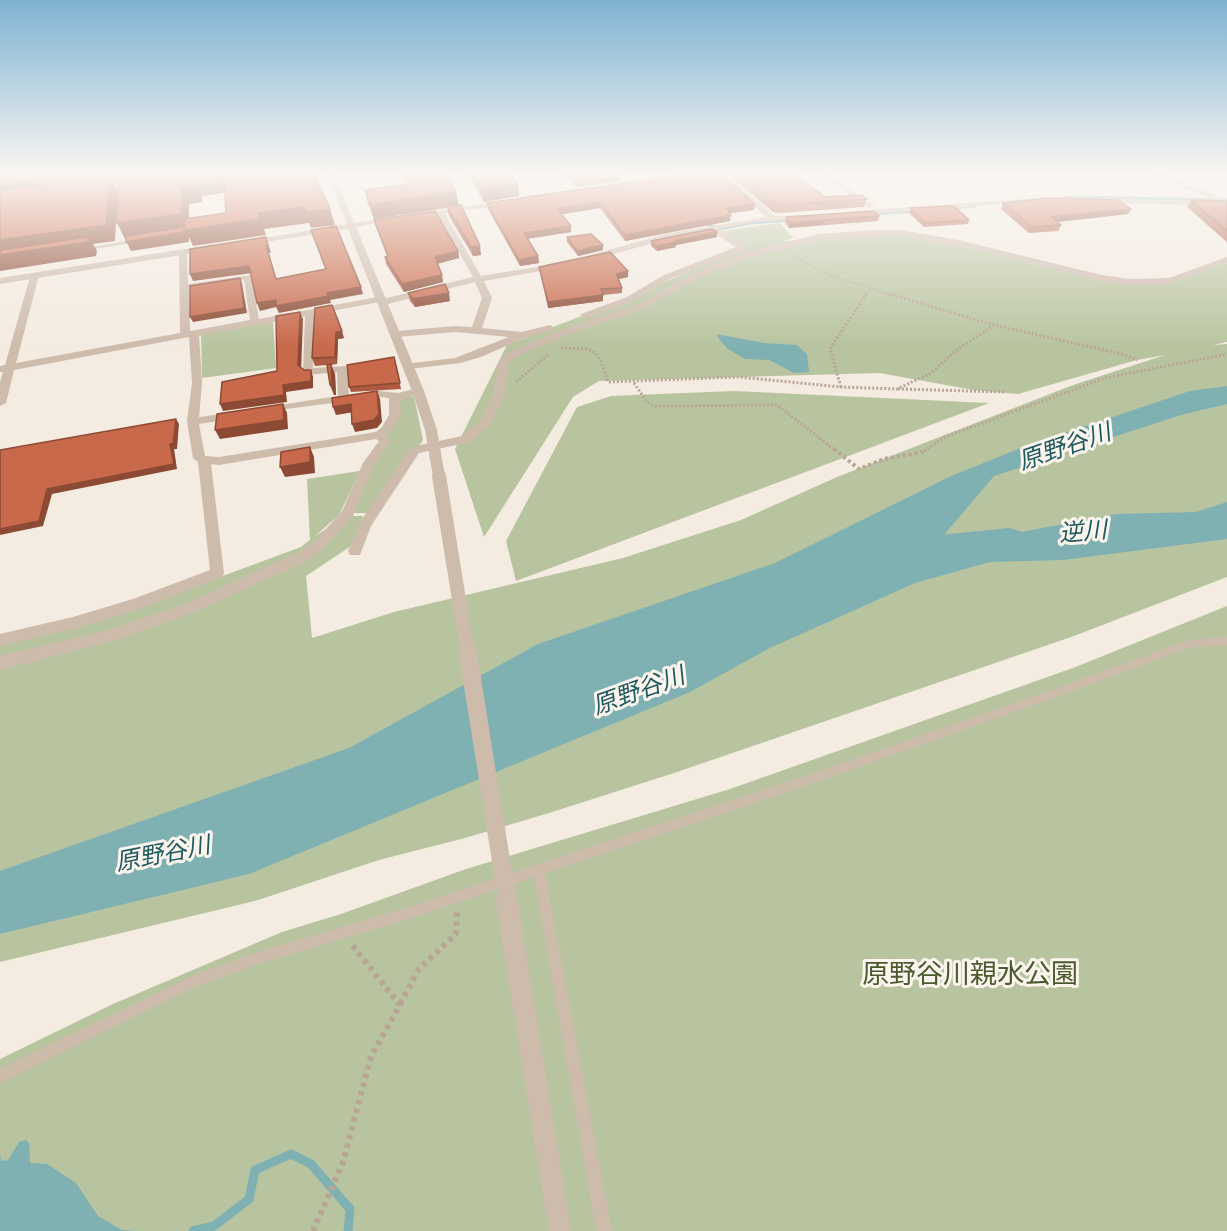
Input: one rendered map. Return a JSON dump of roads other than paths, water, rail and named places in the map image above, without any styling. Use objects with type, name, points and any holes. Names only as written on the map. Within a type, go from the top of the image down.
[{"type":"street","points":[[240,243],[306,232]]},
{"type":"street","points":[[356,232],[409,366],[434,445],[560,1231]]},
{"type":"street","points":[[451,232],[487,298],[476,330]]},
{"type":"street","points":[[584,260],[689,232]]},
{"type":"street","points":[[719,232],[743,247]]},
{"type":"street","points":[[396,334],[433,329],[476,330],[522,335],[537,333],[630,300],[667,277],[743,247],[869,232]]},
{"type":"street","points":[[879,232],[958,243],[1102,278],[1129,282],[1170,281],[1227,260]]},
{"type":"street","points":[[355,551],[370,517],[415,450],[466,439],[484,424],[499,396],[502,363],[510,356],[560,334],[642,306],[696,276],[764,250],[819,237]]},
{"type":"street","points":[[0,281],[217,247]]},
{"type":"street","points":[[183,252],[189,334],[195,340],[197,383],[193,421],[199,458],[219,461],[379,435],[387,429],[395,415],[394,400],[398,396]]},
{"type":"street","points":[[5,368],[310,311],[383,300],[477,279],[572,262]]},
{"type":"street","points":[[0,403],[5,368],[34,275]]},
{"type":"street","points":[[184,287],[248,277],[255,322]]},
{"type":"street","points":[[310,311],[308,372],[342,368],[344,399]]},
{"type":"street","points":[[501,372],[496,359],[499,351],[522,335]]},
{"type":"street","points":[[409,366],[456,361],[477,356],[522,335]]},
{"type":"street","points":[[193,421],[379,394],[398,396],[418,391]]},
{"type":"street","points":[[0,663],[113,635],[200,604],[304,555],[323,541],[348,513],[369,464],[385,441],[379,435]]},
{"type":"street","points":[[0,640],[73,623],[137,604],[217,573],[204,460]]},
{"type":"street","points":[[348,513],[370,517]]},
{"type":"lane","points":[[120,232],[120,244]]},
{"type":"lane","points":[[76,250],[143,240]]},
{"type":"lane","points":[[0,1076],[192,982],[340,932],[412,912],[538,868],[822,776],[1189,644],[1227,641]]},
{"type":"lane","points":[[538,868],[604,1231]]},
{"type":"water","points":[[717,334],[764,343],[797,345],[807,354],[809,372],[794,373],[769,360],[745,359],[728,349]]},
{"type":"water","name":"原野谷川","points":[[1227,386],[1227,404],[1181,415],[994,476],[932,549],[1116,514],[1196,512],[1227,502],[1227,539],[1063,560],[990,562],[915,583],[770,648],[690,692],[249,874],[0,934],[0,871],[349,748],[538,644],[775,563],[949,477],[1023,447],[1190,391]]},
{"type":"water","points":[[26,1140],[29,1143],[30,1163],[47,1164],[76,1183],[98,1216],[122,1230],[136,1231],[0,1231],[0,1153],[1,1161],[8,1160],[19,1142]]},
{"type":"waterway","name":"逆川","points":[[889,572],[939,546],[1009,539]]},
{"type":"waterway","points":[[193,1231],[214,1226],[249,1199],[255,1170],[291,1154],[311,1164],[350,1209],[348,1231]]},
{"type":"park label","name":"原野谷川親水公園","points":[[970,976]]}]
